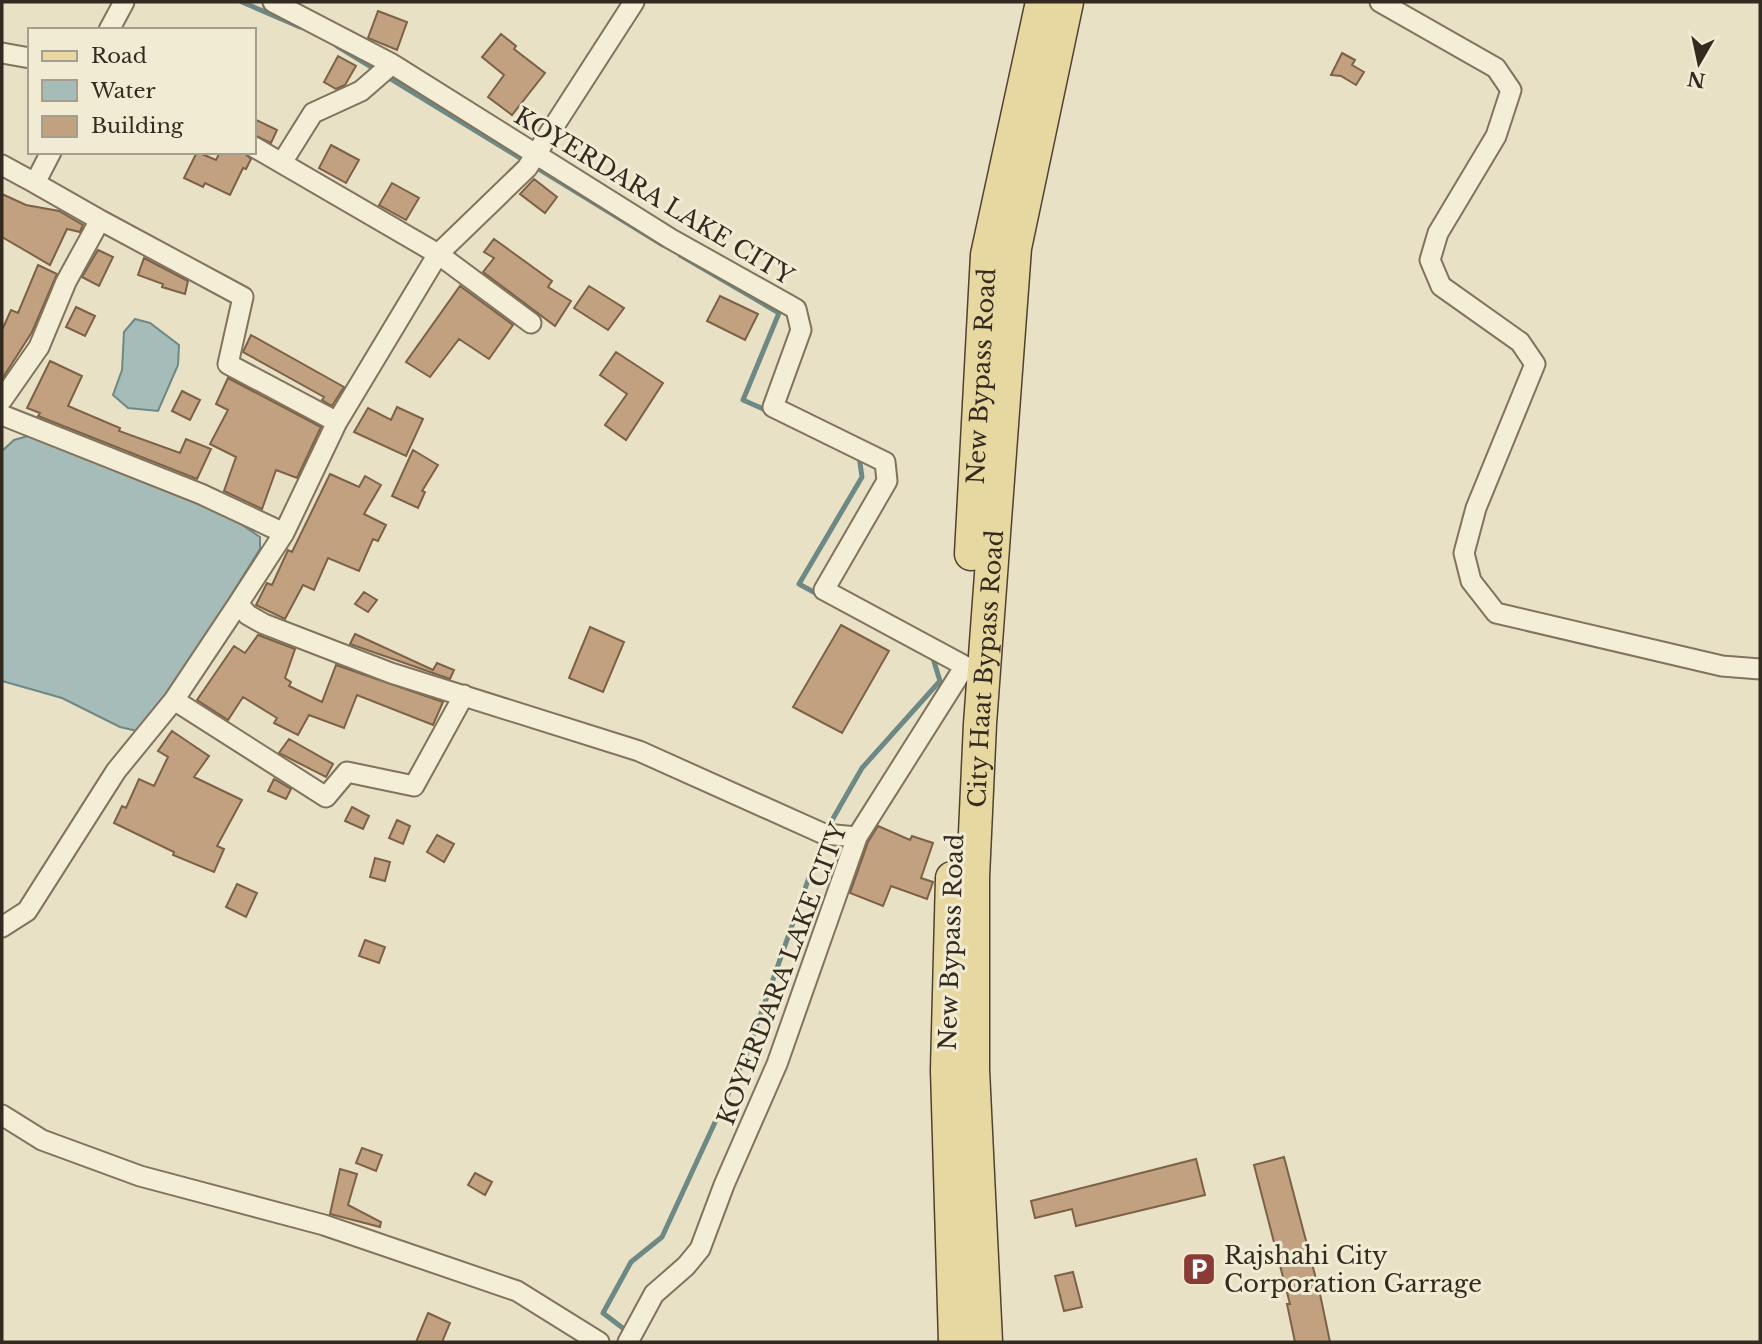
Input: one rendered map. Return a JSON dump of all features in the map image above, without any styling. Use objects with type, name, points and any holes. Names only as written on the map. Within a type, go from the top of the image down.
[{"type":"main road","name":"New Bypass Road","points":[[955,1342],[947,1070],[952,876],[986,255],[1042,2]]},
{"type":"main road","name":"City Haat Bypass Road","points":[[986,1342],[973,1070],[973,877],[981,713],[1015,248],[1067,2]]},
{"type":"street","points":[[110,28],[124,2]]},
{"type":"street","name":"KOYERDARA LAKE CITY","points":[[273,2],[391,64],[532,160],[796,309],[801,330],[773,407],[885,462],[887,481],[824,590],[965,666],[857,837],[777,1064],[724,1185],[700,1250],[654,1294],[628,1342]]},
{"type":"street","points":[[2,927],[27,911],[116,771],[174,700],[284,533],[337,422],[438,254],[532,160],[634,2]]},
{"type":"street","points":[[1380,2],[1496,68],[1511,90],[1496,136],[1438,233],[1430,260],[1441,286],[1520,342],[1535,364],[1476,508],[1464,553],[1471,581],[1496,613],[1722,666],[1760,669]]},
{"type":"street","points":[[2,53],[28,58]]},
{"type":"street","points":[[283,161],[313,113],[361,91],[391,64]]},
{"type":"street","points":[[256,148],[283,161],[438,254],[531,323]]},
{"type":"street","points":[[35,183],[50,154]]},
{"type":"street","points":[[2,164],[243,297],[228,364],[337,422]]},
{"type":"street","points":[[100,220],[66,282],[39,347],[2,410],[201,494],[284,533]]},
{"type":"street","points":[[238,604],[248,615],[264,624],[391,673],[639,751],[824,834],[857,837]]},
{"type":"street","points":[[174,700],[326,797],[347,772],[414,786],[464,695]]},
{"type":"street","points":[[2,1115],[42,1140],[140,1176],[324,1225],[517,1291],[599,1342]]},
{"type":"water","points":[[135,319],[150,323],[179,345],[178,365],[158,411],[128,408],[113,395],[122,370],[124,332]]},
{"type":"water","points":[[28,436],[120,468],[232,518],[260,537],[260,549],[160,710],[137,731],[120,727],[62,698],[2,681],[2,451],[14,440]]},
{"type":"building","points":[[378,11],[407,22],[397,50],[368,38]]},
{"type":"building","points":[[501,34],[516,46],[514,49],[545,73],[512,115],[488,97],[504,75],[482,57]]},
{"type":"building","points":[[1342,53],[1355,60],[1352,65],[1364,72],[1356,85],[1341,76],[1331,75]]},
{"type":"building","points":[[338,56],[356,66],[345,85],[336,89],[324,82]]},
{"type":"building","points":[[256,120],[277,130],[271,143],[256,136]]},
{"type":"building","points":[[331,145],[359,160],[346,183],[319,168]]},
{"type":"building","points":[[196,154],[216,160],[219,154],[245,154],[251,159],[246,169],[243,168],[230,195],[205,183],[203,187],[184,178]]},
{"type":"building","points":[[534,179],[557,197],[545,213],[520,194]]},
{"type":"building","points":[[392,183],[419,198],[406,220],[379,205]]},
{"type":"building","points":[[2,194],[26,205],[59,211],[83,225],[80,232],[67,229],[50,265],[2,237]]},
{"type":"building","points":[[494,239],[552,281],[548,287],[571,301],[555,326],[483,272],[494,258],[484,252]]},
{"type":"building","points":[[98,250],[113,257],[99,286],[82,277]]},
{"type":"building","points":[[144,258],[188,281],[185,294],[162,287],[163,284],[138,275]]},
{"type":"building","points":[[38,265],[57,274],[32,332],[2,379],[2,330],[11,310],[18,313]]},
{"type":"building","points":[[460,286],[513,325],[489,359],[459,339],[430,377],[406,362]]},
{"type":"building","points":[[589,286],[624,308],[608,330],[574,308]]},
{"type":"building","points":[[720,296],[758,314],[745,340],[707,321]]},
{"type":"building","points":[[76,307],[95,316],[85,336],[66,327]]},
{"type":"building","points":[[251,335],[344,387],[332,406],[322,400],[324,397],[243,352]]},
{"type":"building","points":[[616,352],[663,383],[626,440],[605,425],[627,394],[600,375]]},
{"type":"building","points":[[50,361],[82,376],[68,406],[120,428],[119,431],[180,453],[186,439],[211,449],[197,479],[38,416],[40,413],[27,408]]},
{"type":"building","points":[[228,378],[321,427],[297,478],[276,470],[262,509],[224,491],[236,457],[210,444],[228,410],[216,404]]},
{"type":"building","points":[[182,391],[200,400],[190,420],[172,411]]},
{"type":"building","points":[[397,407],[423,419],[406,456],[354,432],[368,408],[391,420]]},
{"type":"building","points":[[413,450],[438,465],[422,491],[425,492],[418,508],[392,496]]},
{"type":"building","points":[[330,474],[359,487],[365,476],[381,485],[364,514],[386,525],[378,541],[373,539],[359,571],[328,558],[314,590],[303,585],[285,619],[256,605],[267,583],[272,585],[288,550],[292,552]]},
{"type":"building","points":[[364,592],[377,600],[368,612],[355,604]]},
{"type":"building","points":[[841,625],[889,651],[842,733],[793,707]]},
{"type":"building","points":[[590,627],[624,642],[603,692],[569,678]]},
{"type":"building","points":[[355,634],[433,670],[437,663],[454,670],[450,679],[350,644]]},
{"type":"building","points":[[258,635],[295,649],[285,678],[291,682],[289,686],[322,702],[336,665],[443,702],[433,725],[357,695],[344,728],[309,715],[298,735],[274,723],[277,718],[243,697],[228,720],[197,700],[234,646],[245,653]]},
{"type":"building","points":[[172,731],[209,756],[194,777],[242,800],[217,846],[224,849],[214,872],[173,855],[174,852],[114,823],[122,806],[126,808],[139,779],[154,786],[168,757],[158,751]]},
{"type":"building","points":[[289,739],[333,764],[326,777],[279,753]]},
{"type":"building","points":[[274,779],[291,789],[286,799],[268,791]]},
{"type":"building","points":[[352,807],[369,816],[363,829],[345,821]]},
{"type":"building","points":[[397,820],[410,826],[403,844],[389,838]]},
{"type":"building","points":[[878,826],[910,840],[912,836],[933,843],[921,878],[933,882],[927,899],[891,886],[883,906],[850,893],[868,842]]},
{"type":"building","points":[[437,835],[454,844],[444,862],[427,852]]},
{"type":"building","points":[[375,858],[390,862],[385,881],[370,877]]},
{"type":"building","points":[[237,884],[257,893],[246,917],[226,907]]},
{"type":"building","points":[[365,940],[385,947],[379,963],[359,956]]},
{"type":"building","points":[[362,1148],[382,1155],[376,1171],[356,1163]]},
{"type":"building","points":[[1284,1157],[1330,1342],[1295,1342],[1287,1304],[1290,1304],[1254,1165]]},
{"type":"building","points":[[1196,1159],[1205,1195],[1076,1226],[1072,1209],[1035,1218],[1031,1201]]},
{"type":"building","points":[[340,1169],[357,1174],[348,1205],[381,1222],[380,1227],[330,1214]]},
{"type":"building","points":[[475,1173],[492,1182],[485,1195],[468,1185]]},
{"type":"building","points":[[1073,1272],[1082,1307],[1064,1311],[1055,1276]]},
{"type":"building","points":[[428,1313],[450,1323],[442,1342],[416,1342]]},
{"type":"waterway","points":[[242,2],[300,27]]},
{"type":"waterway","points":[[337,46],[525,161]]},
{"type":"waterway","points":[[534,166],[663,245]]},
{"type":"waterway","points":[[680,255],[779,313],[743,400],[770,412]]},
{"type":"waterway","points":[[819,595],[799,584],[862,477],[859,456]]},
{"type":"waterway","points":[[827,829],[862,768],[940,681],[932,655]]},
{"type":"waterway","points":[[628,1332],[603,1313],[631,1262],[662,1237],[747,1053],[823,838]]},
{"type":"place","name":"Rajshahi City Corporation Garrage","points":[[1199,1269]]}]
